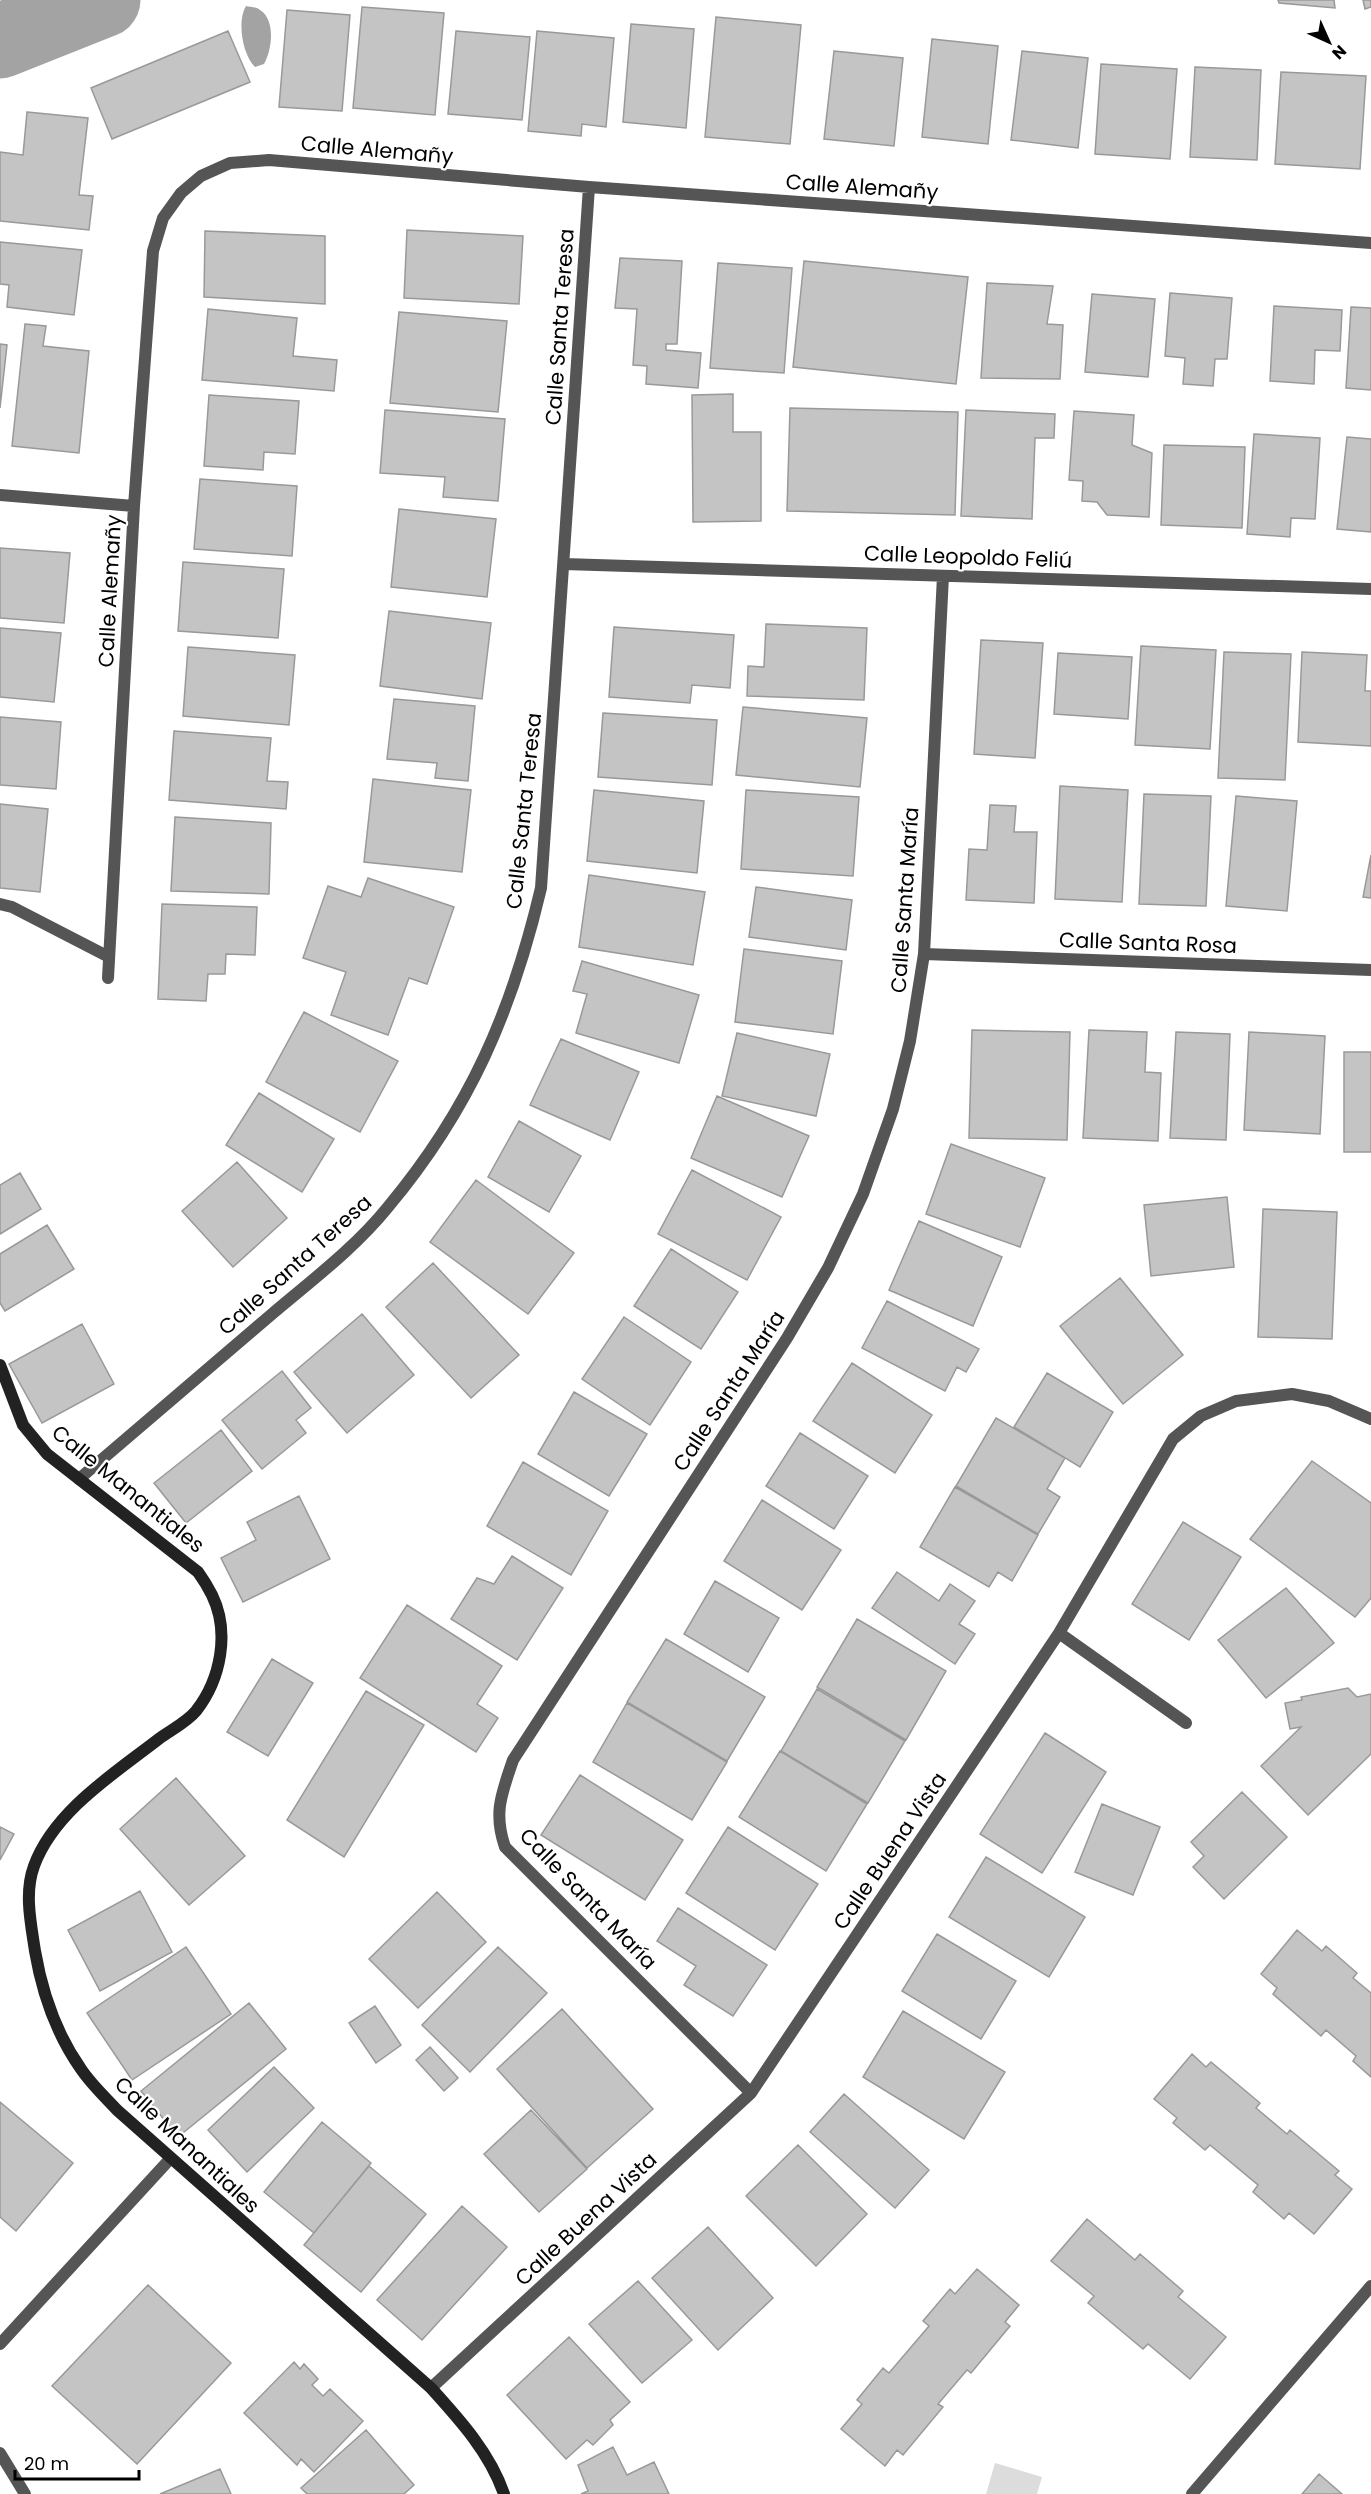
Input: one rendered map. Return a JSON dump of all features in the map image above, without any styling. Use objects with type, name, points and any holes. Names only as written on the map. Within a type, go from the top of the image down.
[{"type":"street","name":"Calle Alemañy","points":[[108,978],[134,506],[153,251],[163,218],[181,193],[201,176],[230,163],[269,160],[589,187],[1371,243]]},
{"type":"street","name":"Calle Santa Teresa","points":[[79,1479],[361,1237],[419,1168],[451,1120],[476,1075],[500,1024],[527,945],[540,888],[589,187]]},
{"type":"street","points":[[0,495],[134,506]]},
{"type":"street","name":"Calle Leopoldo Feliú","points":[[564,564],[1371,589]]},
{"type":"street","name":"Calle Santa María","points":[[752,2093],[505,1847],[498,1827],[501,1797],[513,1760],[787,1338],[828,1268],[863,1194],[893,1109],[910,1041],[924,954],[943,576]]},
{"type":"street","points":[[0,904],[12,907],[109,957]]},
{"type":"street","name":"Calle Santa Rosa","points":[[924,954],[1371,970]]},
{"type":"street","name":"Calle Manantiales","points":[[0,1365],[23,1425],[47,1454],[198,1572],[213,1595],[220,1618],[221,1648],[214,1680],[195,1712],[76,1806],[49,1835],[34,1868],[28,1896],[39,1975],[55,2023],[81,2069],[117,2110],[431,2388],[470,2432],[498,2478],[504,2494]]},
{"type":"street","name":"Calle Buena Vista","points":[[431,2388],[752,2093],[1059,1633],[1173,1439],[1201,1416],[1236,1401],[1292,1394],[1329,1401],[1371,1419]]},
{"type":"street","points":[[1059,1633],[1186,1723]]},
{"type":"street","points":[[0,2344],[170,2159]]},
{"type":"street","points":[[1192,2494],[1371,2286]]},
{"type":"street","points":[[0,2453],[24,2494]]},
{"type":"shaded area","points":[[246,6],[260,10],[265,15],[270,28],[267,58],[264,64],[255,67],[247,54],[242,37],[243,12]]},
{"type":"shaded area","points":[[995,2463],[1042,2477],[1037,2494],[986,2494]]},
{"type":"building","points":[[1278,0],[1334,0],[1335,8],[1279,3]]},
{"type":"building","points":[[1363,0],[1371,0],[1371,7],[1365,9]]},
{"type":"building","points":[[362,7],[444,13],[435,115],[353,108]]},
{"type":"building","points":[[287,10],[350,15],[342,111],[279,107]]},
{"type":"building","points":[[716,17],[801,25],[790,144],[705,137]]},
{"type":"building","points":[[631,24],[694,29],[686,128],[623,122]]},
{"type":"building","points":[[228,31],[250,82],[112,139],[91,88]]},
{"type":"building","points":[[456,31],[530,37],[522,120],[448,114]]},
{"type":"building","points":[[537,31],[614,38],[606,127],[582,124],[581,136],[528,131]]},
{"type":"building","points":[[932,39],[998,46],[988,144],[922,137]]},
{"type":"building","points":[[834,51],[903,58],[894,146],[824,139]]},
{"type":"building","points":[[1022,51],[1088,58],[1078,148],[1011,140]]},
{"type":"building","points":[[1101,64],[1177,69],[1170,159],[1095,154]]},
{"type":"building","points":[[1195,67],[1261,70],[1257,160],[1190,157]]},
{"type":"building","points":[[1281,72],[1366,76],[1360,169],[1275,164]]},
{"type":"building","points":[[27,112],[88,118],[79,195],[93,196],[89,230],[0,221],[0,152],[23,155]]},
{"type":"building","points":[[407,230],[523,236],[519,304],[404,298]]},
{"type":"building","points":[[205,231],[325,236],[325,304],[204,297]]},
{"type":"building","points":[[0,242],[82,250],[74,315],[7,307],[9,285],[0,284]]},
{"type":"building","points":[[620,258],[682,261],[677,344],[666,344],[666,350],[701,353],[698,388],[646,384],[647,366],[633,365],[637,309],[615,308]]},
{"type":"building","points":[[804,261],[968,277],[956,384],[793,367]]},
{"type":"building","points":[[718,263],[792,268],[784,373],[710,368]]},
{"type":"building","points":[[987,283],[1053,286],[1047,324],[1063,325],[1060,379],[981,378]]},
{"type":"building","points":[[1170,293],[1232,298],[1227,359],[1215,359],[1213,386],[1183,384],[1185,358],[1165,356]]},
{"type":"building","points":[[1092,294],[1155,299],[1148,377],[1085,372]]},
{"type":"building","points":[[1274,306],[1342,310],[1340,351],[1315,350],[1314,384],[1270,381]]},
{"type":"building","points":[[1351,307],[1371,308],[1371,390],[1346,388]]},
{"type":"building","points":[[208,309],[297,318],[293,356],[337,360],[334,391],[202,380]]},
{"type":"building","points":[[399,312],[507,321],[498,412],[390,403]]},
{"type":"building","points":[[25,324],[46,326],[43,346],[89,351],[79,453],[12,446]]},
{"type":"building","points":[[0,344],[7,345],[0,408]]},
{"type":"building","points":[[733,394],[733,432],[761,432],[761,521],[693,522],[692,395]]},
{"type":"building","points":[[209,395],[299,401],[295,454],[264,452],[263,470],[204,466]]},
{"type":"building","points":[[790,408],[958,412],[955,515],[787,511]]},
{"type":"building","points":[[385,410],[505,419],[498,501],[443,497],[445,477],[380,473]]},
{"type":"building","points":[[966,410],[1055,414],[1054,438],[1035,438],[1032,519],[961,516]]},
{"type":"building","points":[[1074,411],[1134,415],[1132,445],[1152,453],[1149,517],[1107,515],[1097,502],[1082,501],[1083,481],[1069,480]]},
{"type":"building","points":[[1254,434],[1320,438],[1315,519],[1291,518],[1290,537],[1247,534]]},
{"type":"building","points":[[1347,437],[1371,439],[1371,532],[1337,529]]},
{"type":"building","points":[[1164,445],[1245,447],[1242,528],[1161,525]]},
{"type":"building","points":[[200,479],[297,486],[292,556],[194,549]]},
{"type":"building","points":[[399,509],[496,519],[487,597],[391,587]]},
{"type":"building","points":[[0,548],[70,553],[64,623],[0,618]]},
{"type":"building","points":[[183,562],[284,569],[278,638],[178,631]]},
{"type":"building","points":[[389,611],[491,623],[482,699],[380,686]]},
{"type":"building","points":[[766,624],[867,628],[864,700],[747,696],[748,666],[764,667]]},
{"type":"building","points":[[614,627],[734,635],[730,688],[692,685],[690,703],[609,697]]},
{"type":"building","points":[[0,628],[61,633],[54,702],[0,697]]},
{"type":"building","points":[[981,640],[1043,643],[1035,758],[974,754]]},
{"type":"building","points":[[1141,646],[1216,650],[1210,749],[1135,745]]},
{"type":"building","points":[[188,647],[295,655],[289,725],[183,716]]},
{"type":"building","points":[[1224,652],[1291,654],[1285,780],[1218,778]]},
{"type":"building","points":[[1302,652],[1367,655],[1365,691],[1371,691],[1371,746],[1298,742]]},
{"type":"building","points":[[1058,653],[1132,657],[1128,719],[1054,714]]},
{"type":"building","points":[[394,699],[475,706],[468,781],[435,778],[437,763],[387,759]]},
{"type":"building","points":[[743,707],[867,718],[860,787],[736,775]]},
{"type":"building","points":[[603,713],[717,720],[712,785],[598,777]]},
{"type":"building","points":[[0,717],[61,722],[56,789],[0,785]]},
{"type":"building","points":[[174,731],[271,738],[267,781],[288,782],[286,809],[169,800]]},
{"type":"building","points":[[373,779],[471,790],[462,872],[364,862]]},
{"type":"building","points":[[1060,786],[1128,790],[1122,902],[1055,899]]},
{"type":"building","points":[[594,790],[704,801],[697,873],[587,861]]},
{"type":"building","points":[[746,790],[859,797],[853,876],[741,869]]},
{"type":"building","points":[[1144,794],[1211,796],[1206,906],[1139,904]]},
{"type":"building","points":[[1236,796],[1297,801],[1287,911],[1226,906]]},
{"type":"building","points":[[0,804],[48,809],[40,892],[0,888]]},
{"type":"building","points":[[990,805],[1016,806],[1014,832],[1037,832],[1034,903],[966,900],[969,849],[987,850]]},
{"type":"building","points":[[175,817],[271,823],[269,894],[171,891]]},
{"type":"building","points":[[1371,855],[1371,898],[1363,897]]},
{"type":"building","points":[[589,875],[705,892],[693,965],[579,947]]},
{"type":"building","points":[[368,878],[454,907],[427,984],[409,978],[388,1035],[331,1015],[346,972],[303,958],[328,886],[361,897]]},
{"type":"building","points":[[756,887],[852,900],[846,950],[749,937]]},
{"type":"building","points":[[162,904],[257,907],[255,955],[226,954],[225,974],[208,974],[206,1001],[158,999]]},
{"type":"building","points":[[744,949],[842,961],[833,1034],[735,1022]]},
{"type":"building","points":[[582,961],[699,995],[679,1063],[576,1033],[587,994],[573,991]]},
{"type":"building","points":[[304,1012],[398,1061],[360,1132],[266,1082]]},
{"type":"building","points":[[972,1030],[1070,1032],[1067,1140],[969,1138]]},
{"type":"building","points":[[1089,1030],[1147,1032],[1145,1072],[1161,1073],[1158,1141],[1083,1138]]},
{"type":"building","points":[[1176,1032],[1230,1034],[1226,1140],[1170,1138]]},
{"type":"building","points":[[1249,1032],[1325,1036],[1320,1134],[1244,1130]]},
{"type":"building","points":[[737,1033],[830,1054],[816,1116],[722,1096]]},
{"type":"building","points":[[561,1039],[639,1072],[610,1140],[530,1105]]},
{"type":"building","points":[[1344,1052],[1371,1052],[1371,1152],[1344,1152]]},
{"type":"building","points":[[259,1093],[334,1139],[302,1192],[226,1145]]},
{"type":"building","points":[[717,1096],[809,1136],[782,1197],[691,1158]]},
{"type":"building","points":[[519,1121],[581,1156],[549,1212],[488,1177]]},
{"type":"building","points":[[951,1144],[1045,1178],[1020,1247],[926,1214]]},
{"type":"building","points":[[237,1162],[287,1218],[233,1267],[182,1211]]},
{"type":"building","points":[[692,1170],[781,1217],[747,1280],[658,1234]]},
{"type":"building","points":[[20,1173],[41,1209],[0,1234],[0,1185]]},
{"type":"building","points":[[476,1180],[574,1253],[528,1314],[430,1242]]},
{"type":"building","points":[[1227,1197],[1234,1267],[1151,1276],[1144,1205]]},
{"type":"building","points":[[1263,1209],[1337,1212],[1332,1339],[1258,1337]]},
{"type":"building","points":[[919,1221],[1002,1257],[973,1326],[889,1290]]},
{"type":"building","points":[[47,1225],[74,1269],[5,1311],[0,1303],[0,1254]]},
{"type":"building","points":[[671,1249],[738,1292],[701,1349],[634,1306]]},
{"type":"building","points":[[433,1263],[519,1355],[471,1398],[386,1307]]},
{"type":"building","points":[[1120,1278],[1183,1355],[1123,1404],[1060,1326]]},
{"type":"building","points":[[887,1301],[979,1349],[966,1372],[957,1367],[945,1391],[862,1348]]},
{"type":"building","points":[[362,1314],[414,1375],[347,1433],[294,1372]]},
{"type":"building","points":[[624,1317],[691,1362],[650,1425],[582,1379]]},
{"type":"building","points":[[82,1324],[114,1384],[42,1423],[9,1364]]},
{"type":"building","points":[[852,1363],[932,1415],[895,1473],[813,1421]]},
{"type":"building","points":[[282,1371],[311,1408],[296,1420],[306,1433],[262,1469],[222,1420]]},
{"type":"building","points":[[1047,1373],[1113,1412],[1080,1467],[1014,1427]]},
{"type":"building","points":[[574,1392],[647,1434],[609,1496],[538,1454]]},
{"type":"building","points":[[996,1418],[1065,1458],[1047,1489],[1060,1497],[1038,1534],[956,1486]]},
{"type":"building","points":[[221,1430],[252,1471],[186,1523],[154,1483]]},
{"type":"building","points":[[800,1433],[868,1476],[834,1529],[766,1486]]},
{"type":"building","points":[[1312,1461],[1371,1503],[1371,1598],[1355,1617],[1250,1539]]},
{"type":"building","points":[[523,1462],[608,1511],[571,1575],[487,1526]]},
{"type":"building","points":[[955,1487],[1038,1535],[1012,1581],[998,1572],[989,1587],[920,1547]]},
{"type":"building","points":[[299,1496],[330,1559],[243,1602],[221,1558],[256,1540],[247,1522]]},
{"type":"building","points":[[762,1500],[841,1550],[802,1610],[724,1561]]},
{"type":"building","points":[[1183,1522],[1241,1557],[1189,1640],[1132,1604]]},
{"type":"building","points":[[512,1556],[563,1588],[517,1660],[451,1619],[477,1578],[494,1584]]},
{"type":"building","points":[[897,1572],[939,1601],[950,1584],[975,1601],[959,1624],[975,1634],[955,1664],[872,1608]]},
{"type":"building","points":[[715,1581],[779,1618],[748,1672],[684,1634]]},
{"type":"building","points":[[1286,1588],[1334,1643],[1266,1698],[1218,1640]]},
{"type":"building","points":[[407,1605],[502,1666],[477,1704],[498,1718],[476,1752],[360,1678]]},
{"type":"building","points":[[857,1619],[946,1671],[906,1740],[817,1687]]},
{"type":"building","points":[[666,1639],[765,1697],[727,1761],[627,1702]]},
{"type":"building","points":[[272,1659],[313,1683],[268,1756],[227,1732]]},
{"type":"building","points":[[1348,1688],[1357,1697],[1371,1694],[1371,1754],[1308,1815],[1261,1766],[1301,1727],[1290,1729],[1285,1703],[1302,1700],[1301,1697]]},
{"type":"building","points":[[817,1689],[905,1741],[868,1803],[781,1751]]},
{"type":"building","points":[[366,1691],[424,1725],[344,1857],[287,1820]]},
{"type":"building","points":[[627,1703],[727,1762],[692,1820],[593,1762]]},
{"type":"building","points":[[1045,1733],[1106,1772],[1042,1873],[980,1834]]},
{"type":"building","points":[[780,1751],[867,1804],[826,1871],[739,1817]]},
{"type":"building","points":[[580,1775],[683,1840],[645,1900],[541,1835]]},
{"type":"building","points":[[176,1778],[245,1856],[189,1905],[120,1829]]},
{"type":"building","points":[[1242,1792],[1287,1837],[1224,1899],[1193,1867],[1204,1856],[1191,1842]]},
{"type":"building","points":[[1102,1804],[1160,1827],[1133,1895],[1075,1872]]},
{"type":"building","points":[[0,1827],[14,1834],[0,1860]]},
{"type":"building","points":[[728,1827],[818,1884],[775,1950],[686,1893]]},
{"type":"building","points":[[986,1857],[1085,1917],[1049,1977],[949,1917]]},
{"type":"building","points":[[140,1891],[172,1952],[100,1991],[68,1930]]},
{"type":"building","points":[[437,1892],[486,1942],[418,2008],[369,1959]]},
{"type":"building","points":[[678,1908],[767,1965],[733,2016],[684,1985],[696,1966],[657,1941]]},
{"type":"building","points":[[1297,1930],[1322,1951],[1326,1946],[1357,1973],[1353,1978],[1371,1993],[1371,2077],[1353,2061],[1356,2056],[1326,2030],[1321,2036],[1273,1994],[1277,1988],[1261,1974]]},
{"type":"building","points":[[937,1934],[1016,1981],[981,2039],[902,1991]]},
{"type":"building","points":[[186,1947],[231,2014],[132,2080],[87,2013]]},
{"type":"building","points":[[498,1947],[547,1993],[470,2072],[422,2025]]},
{"type":"building","points":[[249,2003],[286,2049],[178,2137],[141,2091]]},
{"type":"building","points":[[375,2006],[401,2045],[376,2063],[349,2023]]},
{"type":"building","points":[[562,2009],[653,2109],[587,2168],[497,2069]]},
{"type":"building","points":[[903,2011],[1005,2072],[964,2139],[863,2077]]},
{"type":"building","points":[[430,2047],[458,2078],[444,2091],[416,2060]]},
{"type":"building","points":[[1192,2054],[1206,2067],[1211,2062],[1260,2103],[1256,2108],[1287,2134],[1290,2130],[1339,2171],[1335,2175],[1352,2189],[1314,2234],[1289,2213],[1284,2219],[1253,2192],[1258,2185],[1210,2145],[1205,2150],[1173,2123],[1177,2118],[1154,2099]]},
{"type":"building","points":[[274,2067],[314,2108],[247,2172],[208,2130]]},
{"type":"building","points":[[844,2094],[929,2170],[895,2208],[810,2132]]},
{"type":"building","points":[[0,2102],[73,2163],[16,2231],[0,2217]]},
{"type":"building","points":[[531,2110],[587,2169],[539,2212],[484,2154]]},
{"type":"building","points":[[322,2122],[371,2163],[314,2233],[264,2192]]},
{"type":"building","points":[[798,2145],[867,2214],[816,2266],[746,2196]]},
{"type":"building","points":[[369,2166],[426,2214],[361,2292],[304,2245]]},
{"type":"building","points":[[462,2206],[507,2247],[422,2340],[377,2300]]},
{"type":"building","points":[[1087,2219],[1135,2260],[1140,2254],[1183,2291],[1178,2297],[1226,2337],[1190,2379],[1148,2344],[1143,2349],[1088,2303],[1094,2296],[1051,2261]]},
{"type":"building","points":[[708,2227],[773,2298],[718,2350],[652,2278]]},
{"type":"building","points":[[977,2269],[1019,2305],[1005,2322],[1010,2326],[971,2373],[967,2370],[938,2404],[943,2407],[903,2455],[897,2450],[885,2466],[841,2429],[862,2404],[857,2400],[883,2368],[889,2373],[929,2326],[923,2321],[950,2289],[955,2294]]},
{"type":"building","points":[[638,2281],[692,2340],[642,2383],[589,2324]]},
{"type":"building","points":[[148,2285],[231,2363],[137,2464],[52,2386]]},
{"type":"building","points":[[569,2337],[630,2402],[610,2420],[613,2425],[593,2445],[587,2440],[566,2459],[507,2395]]},
{"type":"building","points":[[294,2362],[300,2369],[304,2364],[318,2379],[312,2385],[323,2396],[330,2389],[363,2421],[314,2472],[301,2459],[297,2465],[244,2413]]},
{"type":"building","points":[[366,2430],[414,2485],[404,2494],[307,2494],[301,2488]]},
{"type":"building","points":[[613,2447],[627,2475],[654,2462],[669,2494],[581,2494],[588,2491],[578,2465]]},
{"type":"building","points":[[220,2469],[231,2494],[160,2494]]},
{"type":"building","points":[[1319,2474],[1342,2494],[1302,2494]]},
{"type":"waterway","points":[[0,41],[103,0]]}]
